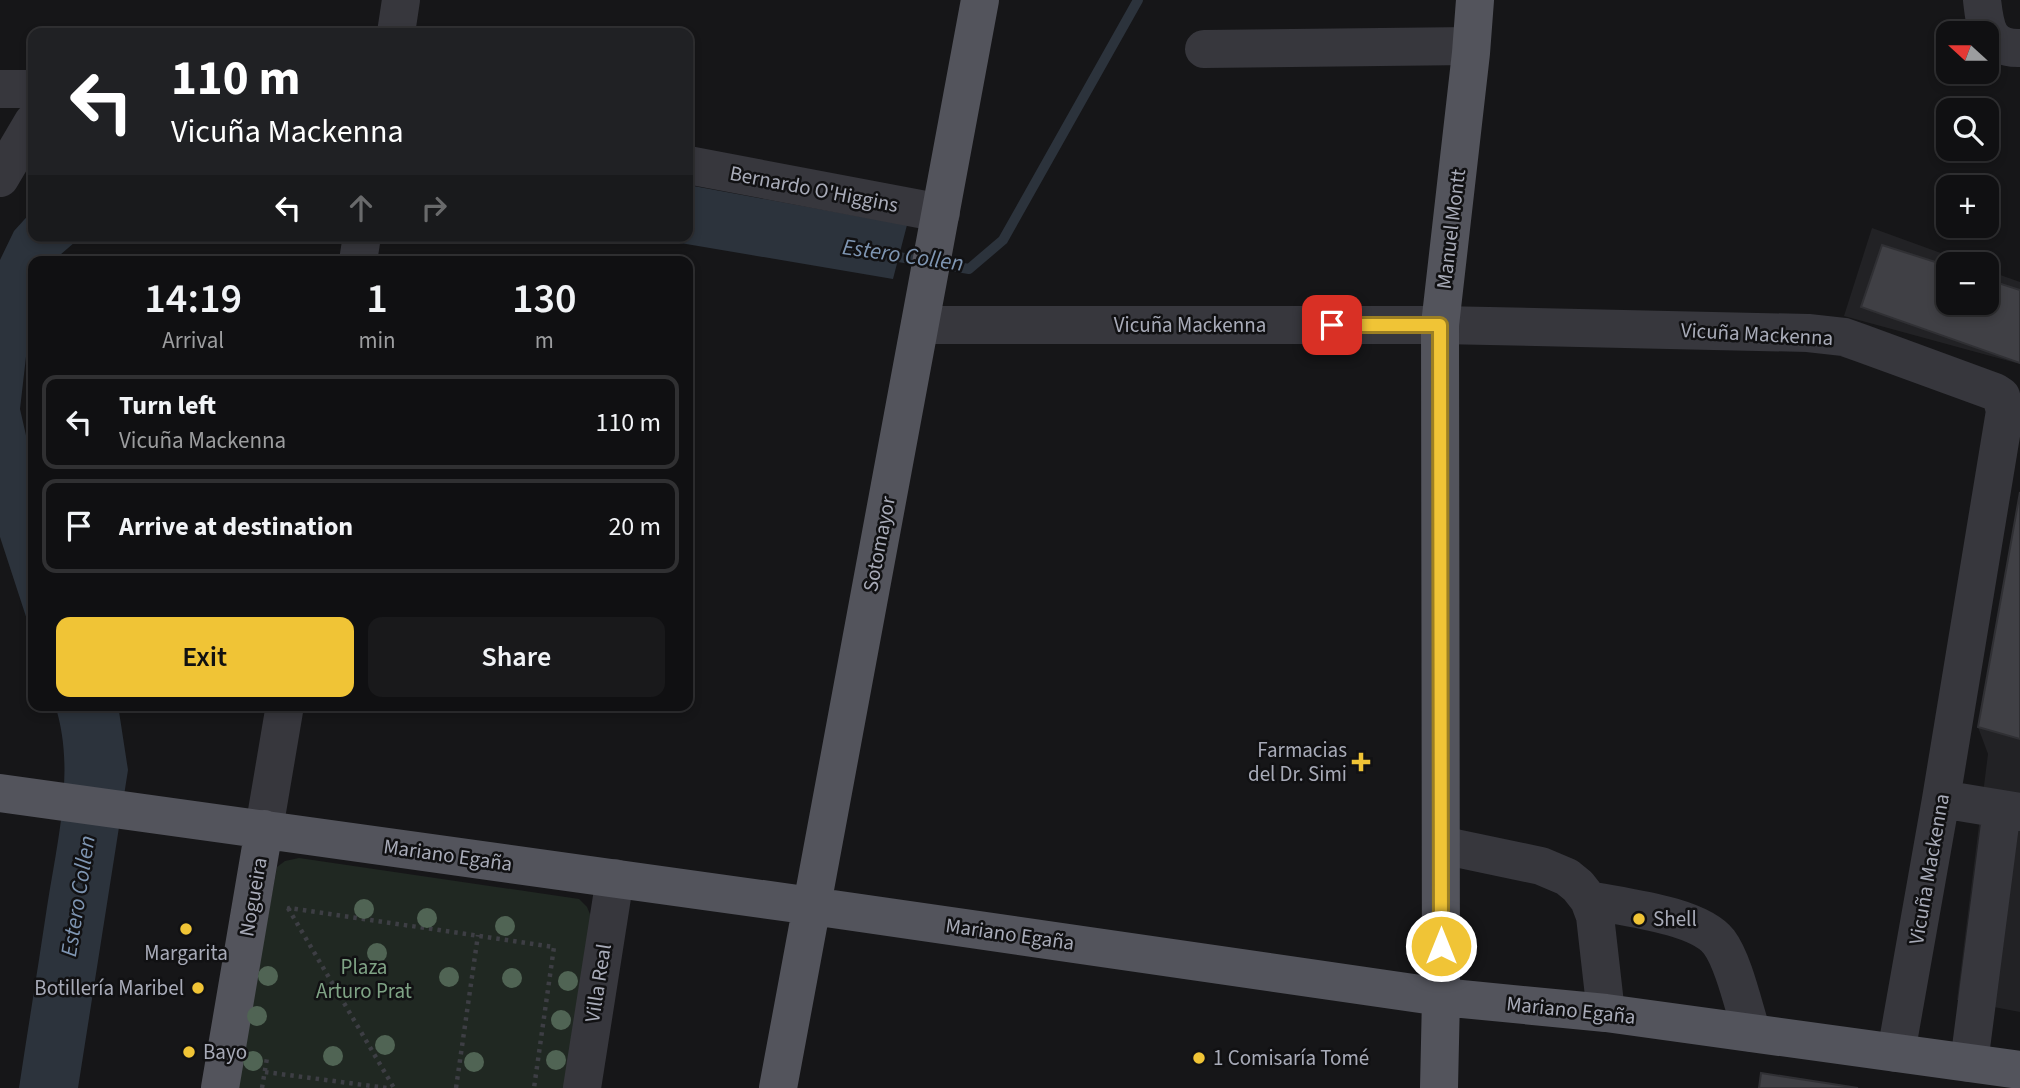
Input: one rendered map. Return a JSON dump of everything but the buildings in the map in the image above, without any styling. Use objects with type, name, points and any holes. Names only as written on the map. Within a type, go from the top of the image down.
[{"type":"main road","name":"Sotomayor","points":[[778,1088],[980,0]]},
{"type":"main road","name":"Manuel Montt","points":[[1438,1088],[1441,845],[1440,325],[1475,0]]},
{"type":"main road","name":"Mariano Egaña","points":[[0,793],[615,878],[1440,997],[1606,1013],[2020,1070]]},
{"type":"main road","name":"Nogueira","points":[[220,1088],[264,830]]},
{"type":"street","points":[[397,28],[401,0]]},
{"type":"street","points":[[1982,0],[1988,32],[2001,46],[2020,48]]},
{"type":"street","points":[[1204,49],[1471,47]]},
{"type":"street","points":[[0,89],[28,89]]},
{"type":"street","points":[[0,178],[28,130]]},
{"type":"street","name":"Bernardo O'Higgins","points":[[693,166],[939,224]]},
{"type":"street","name":"Vicuña Mackenna","points":[[924,307],[1440,325],[1825,334],[1861,343],[2001,396],[2005,411],[1896,1053]]},
{"type":"street","name":"Nogueira","points":[[264,830],[284,711]]},
{"type":"street","points":[[1941,799],[2011,810],[1969,1063]]},
{"type":"street","points":[[1441,845],[1554,870],[1578,886],[1589,900],[1595,916],[1606,1013]]},
{"type":"street","name":"Villa Real","points":[[582,1088],[615,878]]},
{"type":"street","points":[[1589,900],[1685,920],[1711,933],[1727,956],[1752,1033]]},
{"type":"path","points":[[287,922],[289,908]]},
{"type":"path","points":[[289,908],[394,1088]]},
{"type":"path","points":[[250,912],[289,908],[554,947],[534,1088]]},
{"type":"path","points":[[456,1088],[478,936]]},
{"type":"path","points":[[262,1088],[269,1044]]},
{"type":"path","points":[[265,1072],[343,1085],[387,1088]]},
{"type":"shaded area","points":[[1872,228],[1938,252],[1936,315],[1999,315],[1999,275],[2020,282],[2020,364],[1844,316]]},
{"type":"shaded area","points":[[2020,492],[2020,1012],[1957,1000],[1988,754],[1978,727]]},
{"type":"green space","name":"Plaza Arturo Prat","points":[[299,858],[579,899],[587,907],[592,919],[564,1088],[236,1088],[277,867],[285,861]]},
{"type":"water","points":[[693,186],[907,225],[893,279],[674,242],[693,242]]},
{"type":"water","points":[[28,216],[28,242],[75,242],[59,256],[28,256],[28,339],[20,409],[28,444],[28,623],[0,537],[0,260],[14,231]]},
{"type":"water","points":[[56,711],[119,711],[128,770],[78,1088],[19,1088],[63,806],[64,755]]},
{"type":"waterway","name":"Estero Collen","points":[[887,255],[969,269],[1003,240],[1138,0]]},
{"type":"place","name":"Farmacias del Dr. Simi","points":[[1361,762]]},
{"type":"place","name":"Shell","points":[[1639,919]]},
{"type":"place","name":"Margarita","points":[[186,929]]},
{"type":"place","name":"Botillería Maribel","points":[[198,988]]},
{"type":"place","name":"Bayo","points":[[189,1052]]},
{"type":"place","name":"1 Comisaría Tomé","points":[[1199,1058]]},
{"type":"route","points":[[1332,325],[1440,325],[1441,946]]}]
